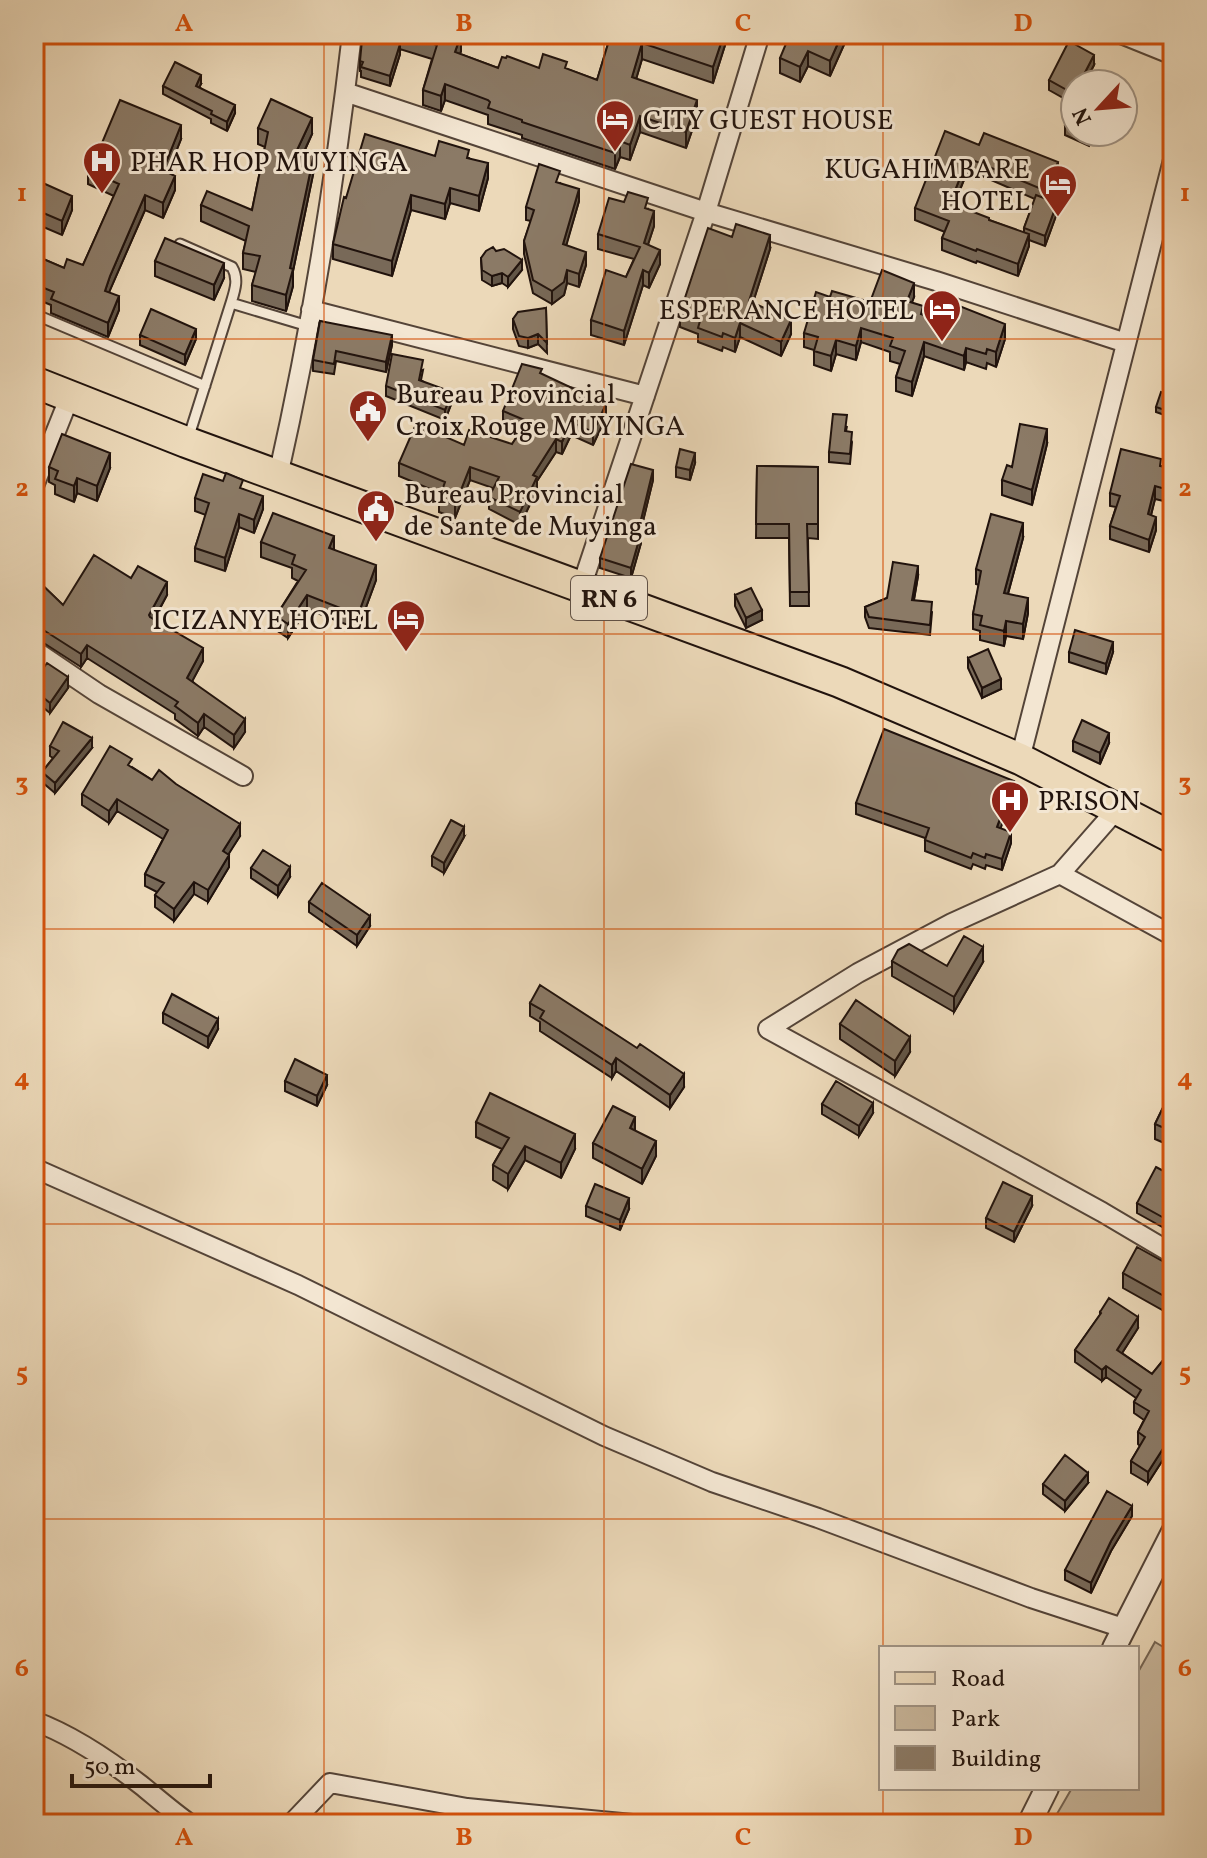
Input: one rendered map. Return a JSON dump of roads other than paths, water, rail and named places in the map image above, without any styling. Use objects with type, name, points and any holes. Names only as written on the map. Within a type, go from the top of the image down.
[{"type":"main road","name":"RN 6","points":[[34,382],[186,442],[840,682],[1020,759],[1173,838]]},
{"type":"street","points":[[278,476],[310,318],[352,34]]},
{"type":"street","points":[[581,588],[706,212],[760,34]]},
{"type":"street","points":[[1121,34],[1173,55]]},
{"type":"street","points":[[345,92],[706,212],[966,290],[1126,343]]},
{"type":"street","points":[[1020,759],[1173,160]]},
{"type":"street","points":[[310,318],[645,396]]},
{"type":"street","points":[[34,486],[70,396]]},
{"type":"street","points":[[34,650],[99,694],[243,776]]},
{"type":"street","points":[[1117,809],[1060,874],[952,923],[858,973],[768,1029],[1173,1254]]},
{"type":"street","points":[[1060,874],[1173,936]]},
{"type":"street","points":[[34,1168],[298,1285],[604,1436],[712,1482],[1031,1598],[1118,1638],[1170,1546]]},
{"type":"street","points":[[34,1721],[97,1754],[190,1824]]},
{"type":"street","points":[[291,1824],[330,1783],[467,1808],[632,1824]]},
{"type":"street","points":[[1029,1824],[1046,1790]]},
{"type":"lane","points":[[180,244],[232,267],[236,274],[231,303],[186,442]]},
{"type":"lane","points":[[231,303],[310,318]]},
{"type":"lane","points":[[34,314],[205,386]]},
{"type":"place","name":"CITY GUEST HOUSE","points":[[615,153]]},
{"type":"place","name":"PHAR HOP MUYINGA","points":[[102,195]]},
{"type":"place","name":"KUGAHIMBARE HOTEL","points":[[1058,218]]},
{"type":"place","name":"ESPERANCE HOTEL","points":[[942,343]]},
{"type":"place","name":"Bureau Provincial Croix Rouge MUYINGA","points":[[368,443]]},
{"type":"place","name":"Bureau Provincial de Sante de Muyinga","points":[[376,543]]},
{"type":"place","name":"ICIZANYE HOTEL","points":[[406,653]]},
{"type":"place","name":"PRISON","points":[[1010,834]]}]
